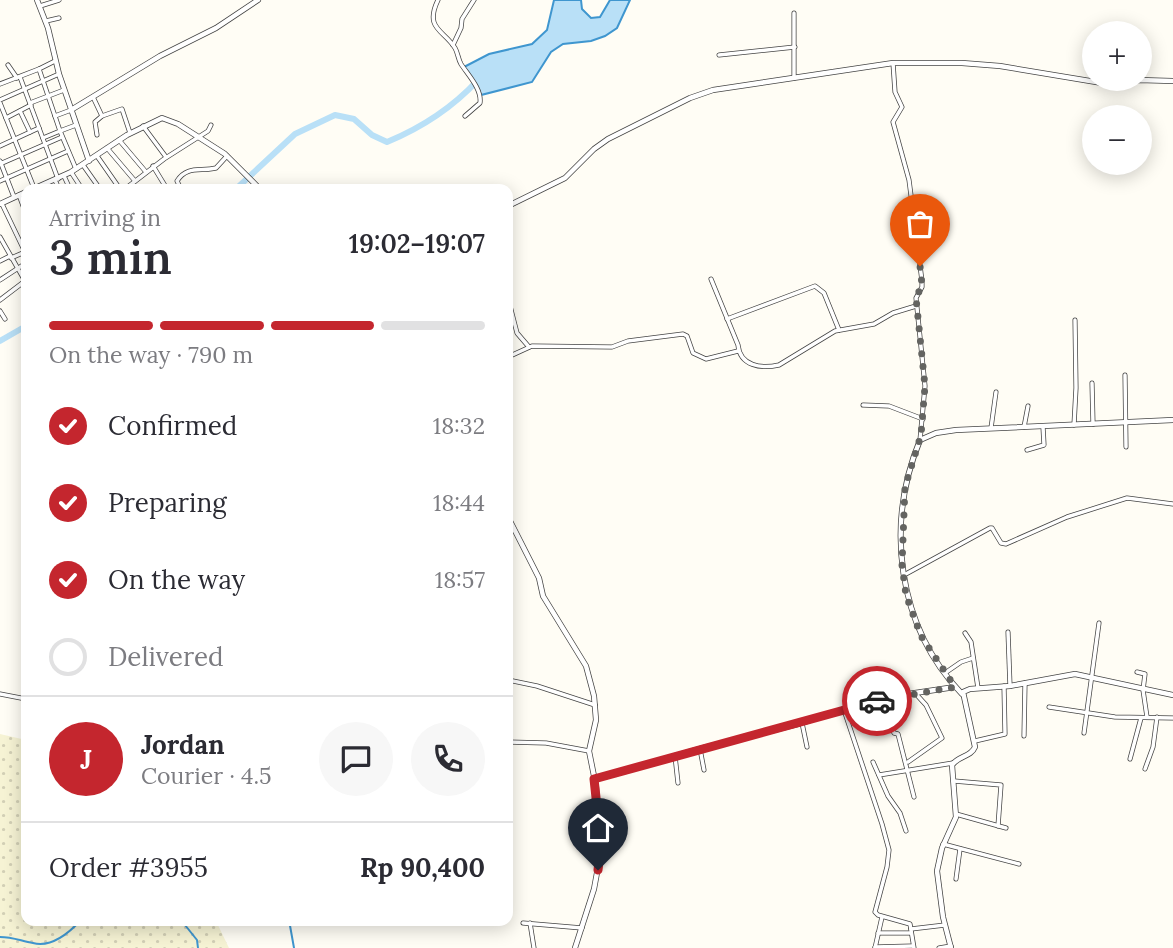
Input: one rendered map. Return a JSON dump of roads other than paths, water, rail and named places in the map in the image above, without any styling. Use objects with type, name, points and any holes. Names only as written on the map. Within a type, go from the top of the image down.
[{"type":"street","points":[[37,0],[46,21],[58,74],[89,161]]},
{"type":"street","points":[[40,6],[59,0]]},
{"type":"street","points":[[55,116],[71,110],[160,56],[216,28],[258,0]]},
{"type":"street","points":[[438,0],[434,12],[435,25],[453,46],[481,95],[480,103],[465,116]]},
{"type":"street","points":[[453,46],[461,28],[462,18],[474,0]]},
{"type":"street","points":[[794,13],[794,78]]},
{"type":"street","points":[[46,21],[59,18]]},
{"type":"street","points":[[719,55],[795,47]]},
{"type":"street","points":[[0,84],[55,61]]},
{"type":"street","points":[[879,775],[953,762],[973,751],[975,741],[962,694],[921,636],[909,606],[903,576],[901,546],[905,487],[920,440],[925,386],[916,306],[922,281],[909,180],[893,122],[902,107],[895,92],[893,64]]},
{"type":"street","points":[[513,204],[562,180],[603,142],[691,98],[713,90],[893,64],[990,65],[1108,84],[1139,80],[1173,81]]},
{"type":"street","points":[[8,65],[24,89],[58,184]]},
{"type":"street","points":[[39,69],[80,184]]},
{"type":"street","points":[[31,184],[0,102],[58,74]]},
{"type":"street","points":[[4,117],[64,90]]},
{"type":"street","points":[[93,97],[102,116]]},
{"type":"street","points":[[97,135],[95,122],[102,116],[122,108],[130,133]]},
{"type":"street","points":[[20,111],[30,132]]},
{"type":"street","points":[[44,184],[74,171],[143,126],[159,119],[168,119],[227,156],[255,184]]},
{"type":"street","points":[[42,139],[76,125]]},
{"type":"street","points":[[130,184],[166,157],[210,130],[211,125]]},
{"type":"street","points":[[143,126],[166,157]]},
{"type":"street","points":[[0,146],[39,128]]},
{"type":"street","points":[[21,205],[0,163],[62,137]]},
{"type":"street","points":[[119,140],[146,172]]},
{"type":"street","points":[[107,148],[135,181]]},
{"type":"street","points":[[0,181],[68,151]]},
{"type":"street","points":[[97,156],[118,184]]},
{"type":"street","points":[[178,184],[177,181],[183,174],[194,169],[214,169],[227,156]]},
{"type":"street","points":[[83,165],[96,184]]},
{"type":"street","points":[[153,166],[164,184]]},
{"type":"street","points":[[64,176],[68,184]]},
{"type":"street","points":[[21,194],[1,204],[21,246]]},
{"type":"street","points":[[1,241],[21,274]]},
{"type":"street","points":[[0,261],[21,253]]},
{"type":"street","points":[[1,278],[21,266]]},
{"type":"street","points":[[711,279],[741,359],[747,364],[776,366],[839,330],[877,324],[892,313],[916,306]]},
{"type":"street","points":[[0,300],[21,285]]},
{"type":"street","points":[[726,319],[815,286],[825,296],[839,330]]},
{"type":"street","points":[[0,311],[5,319]]},
{"type":"street","points":[[513,317],[517,333],[528,347]]},
{"type":"street","points":[[1074,425],[1075,320]]},
{"type":"street","points":[[513,354],[528,347],[544,345],[612,347],[628,341],[683,334],[687,337],[693,353],[706,359],[738,351]]},
{"type":"street","points":[[1125,374],[1126,447]]},
{"type":"street","points":[[1092,383],[1093,424]]},
{"type":"street","points":[[991,429],[996,392]]},
{"type":"street","points":[[863,405],[889,406],[923,419]]},
{"type":"street","points":[[1024,428],[1028,405]]},
{"type":"street","points":[[920,440],[948,431],[1173,420]]},
{"type":"street","points":[[1027,450],[1044,446],[1043,427]]},
{"type":"street","points":[[903,576],[989,528],[992,528],[1001,543],[1006,544],[1067,517],[1127,498],[1173,504]]},
{"type":"street","points":[[513,527],[540,581],[542,596],[586,666],[595,705],[596,720],[589,751],[601,851],[594,889],[575,948]]},
{"type":"street","points":[[1084,733],[1099,623]]},
{"type":"street","points":[[965,632],[971,642],[978,688]]},
{"type":"street","points":[[1009,632],[1010,686]]},
{"type":"street","points":[[945,673],[961,662],[973,658]]},
{"type":"street","points":[[1137,672],[1145,674],[1143,690],[1147,717]]},
{"type":"street","points":[[962,694],[965,690],[1004,687],[1071,674],[1093,676],[1173,695]]},
{"type":"street","points":[[513,681],[595,705]]},
{"type":"street","points":[[1024,736],[1025,683]]},
{"type":"street","points":[[594,779],[878,700],[955,687]]},
{"type":"street","points":[[975,741],[1005,734],[1004,687]]},
{"type":"street","points":[[907,762],[942,738],[926,705],[915,693]]},
{"type":"street","points":[[0,694],[21,698]]},
{"type":"street","points":[[878,700],[893,732],[898,734],[914,797]]},
{"type":"street","points":[[1049,707],[1101,716],[1173,718]]},
{"type":"street","points":[[844,709],[887,843],[887,867],[875,912],[882,917],[910,925],[913,947],[875,948],[882,917]]},
{"type":"street","points":[[1145,769],[1153,747],[1157,717]]},
{"type":"street","points":[[1130,760],[1141,718]]},
{"type":"street","points":[[802,723],[807,747]]},
{"type":"street","points":[[513,742],[546,743],[589,751]]},
{"type":"street","points":[[700,749],[704,770]]},
{"type":"street","points":[[675,756],[678,783]]},
{"type":"street","points":[[873,762],[888,796],[900,813],[905,831]]},
{"type":"street","points":[[939,948],[951,947],[937,871],[943,844],[956,814],[953,762]]},
{"type":"street","points":[[952,781],[1001,785],[998,826]]},
{"type":"street","points":[[956,814],[1006,828]]},
{"type":"street","points":[[943,844],[1019,864]]},
{"type":"street","points":[[956,879],[960,849]]},
{"type":"street","points":[[523,923],[582,928]]},
{"type":"street","points":[[530,923],[534,948]]},
{"type":"street","points":[[878,933],[945,925]]},
{"type":"water","points":[[554,0],[581,0],[582,9],[591,18],[600,17],[610,0],[630,0],[617,28],[605,36],[591,41],[563,44],[551,52],[532,82],[481,95],[464,67],[489,54],[532,44],[547,30]]},
{"type":"waterway","points":[[241,184],[295,134],[335,115],[354,119],[372,135],[387,142],[436,116],[478,80]]},
{"type":"waterway","points":[[0,341],[21,329]]},
{"type":"waterway","points":[[0,937],[47,943],[66,934],[75,926]]},
{"type":"waterway","points":[[186,926],[197,940],[198,948]]},
{"type":"waterway","points":[[290,926],[294,948]]}]
